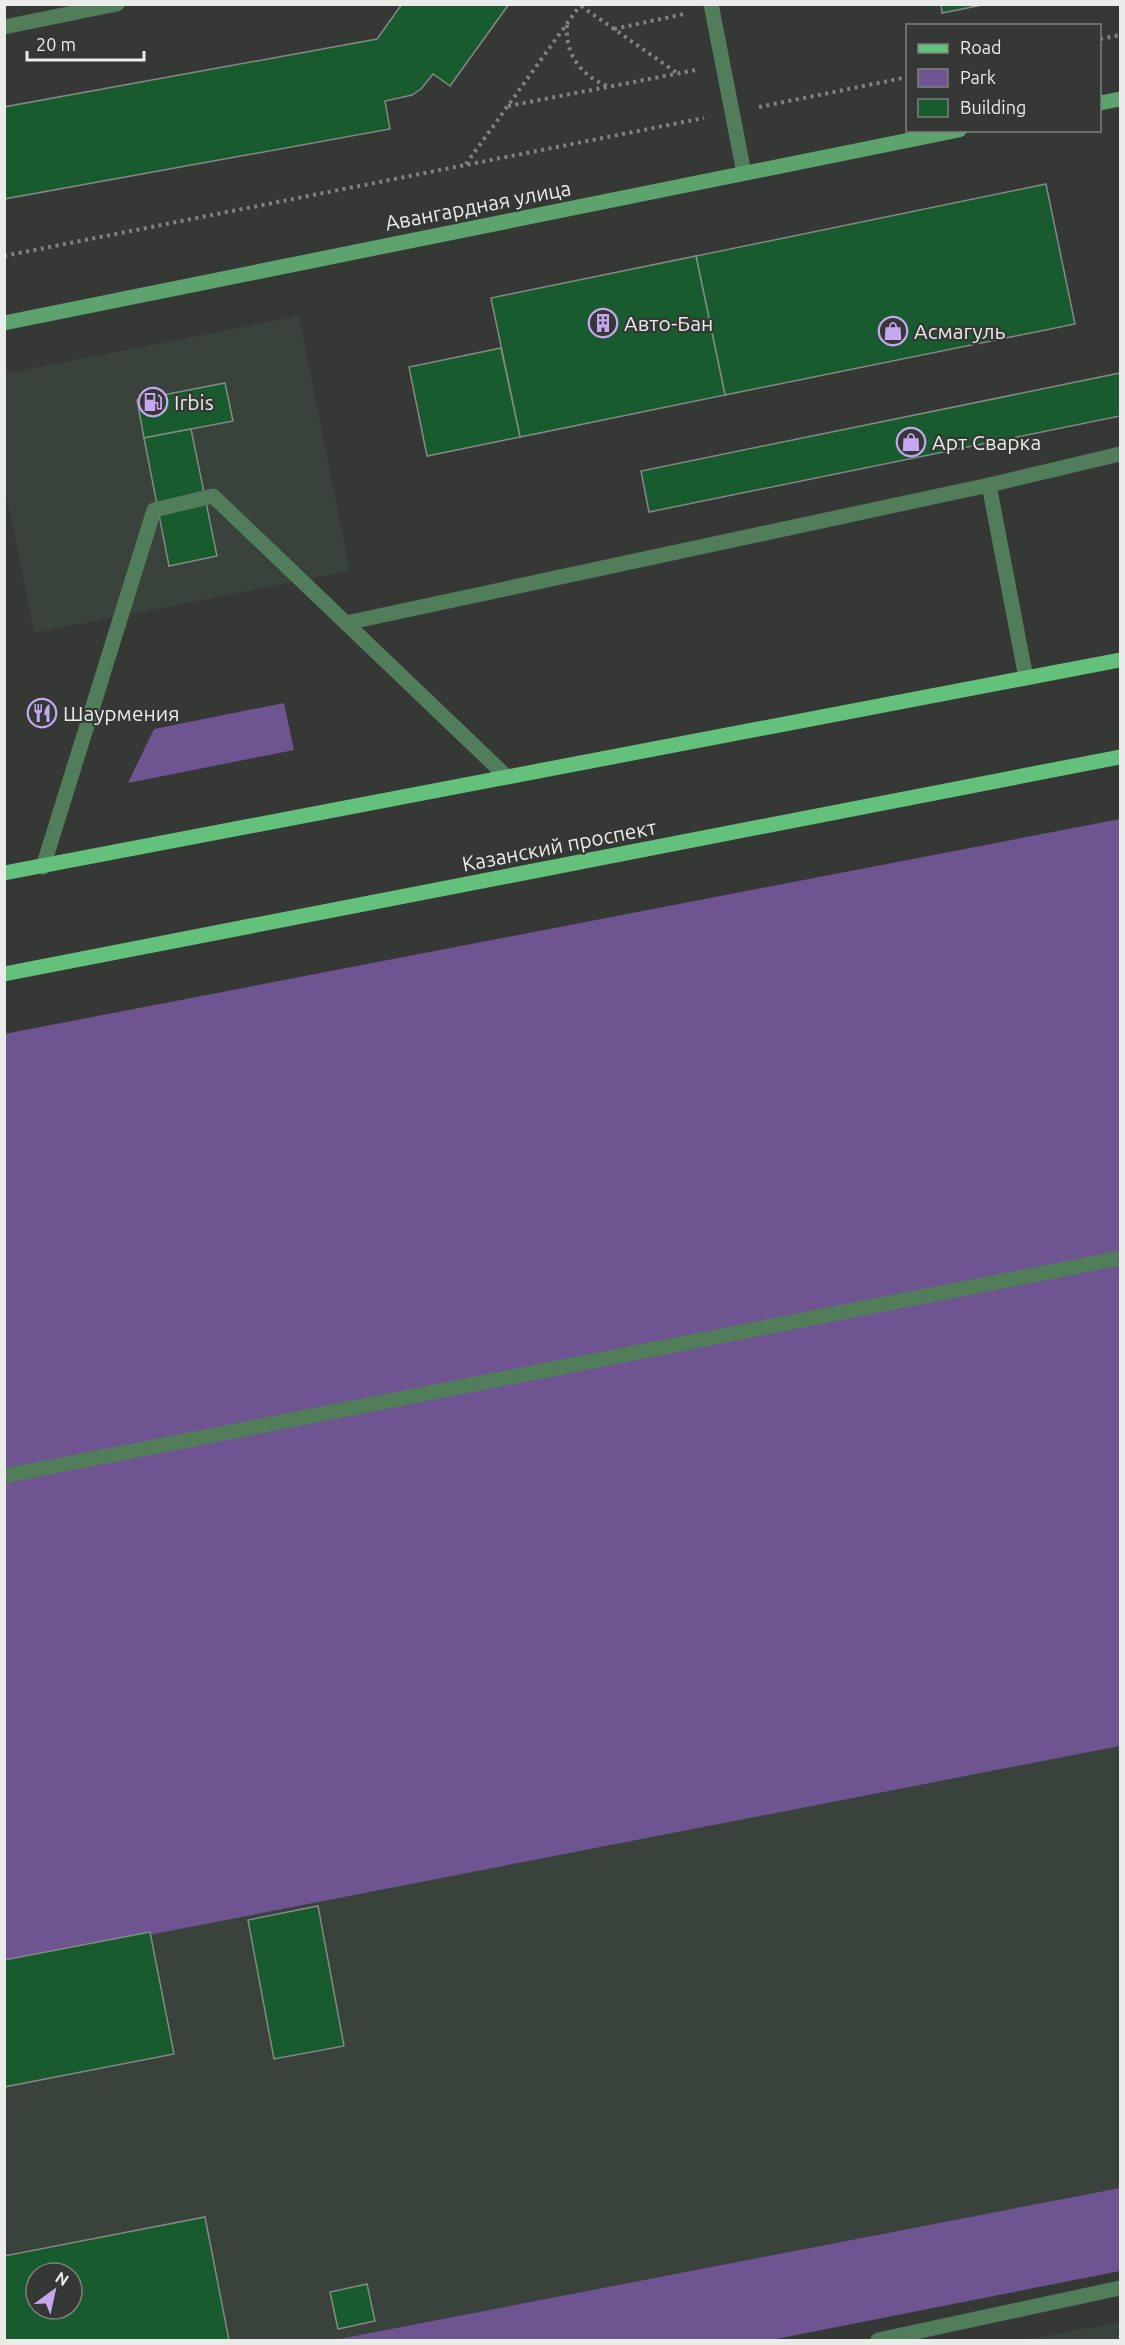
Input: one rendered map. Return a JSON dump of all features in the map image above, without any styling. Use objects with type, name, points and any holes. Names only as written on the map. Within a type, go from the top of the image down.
[{"type":"main road","points":[[4,873],[1120,660]]},
{"type":"main road","name":"Казанский проспект","points":[[4,974],[1120,757]]},
{"type":"street","points":[[4,27],[117,4]]},
{"type":"street","points":[[711,7],[744,173]]},
{"type":"street","points":[[1101,103],[1120,99]]},
{"type":"street","name":"Авангардная улица","points":[[4,323],[949,132]]},
{"type":"street","points":[[346,623],[989,485],[1120,454]]},
{"type":"street","points":[[989,485],[1026,678]]},
{"type":"street","points":[[43,867],[154,510],[213,496],[507,777]]},
{"type":"street","points":[[4,1476],[1120,1258]]},
{"type":"street","points":[[878,2340],[1120,2288]]},
{"type":"path","points":[[465,165],[581,5],[678,73]]},
{"type":"path","points":[[614,29],[711,7]]},
{"type":"path","points":[[567,25],[567,41],[573,59],[591,79],[607,86]]},
{"type":"path","points":[[1101,39],[1120,35]]},
{"type":"path","points":[[508,106],[722,64]]},
{"type":"path","points":[[4,256],[906,77]]},
{"type":"shaded area","points":[[299,316],[350,571],[34,633],[5,489],[4,374]]},
{"type":"shaded area","points":[[1120,1746],[1120,2188],[334,2340],[5,2340],[5,1963]]},
{"type":"shaded area","points":[[1120,2322],[1120,2340],[1022,2340]]},
{"type":"green space","points":[[284,703],[294,750],[128,783],[154,729]]},
{"type":"green space","points":[[1120,819],[1120,1746],[5,1963],[4,1034]]},
{"type":"green space","points":[[1120,2188],[1120,2271],[771,2340],[334,2340]]},
{"type":"building","points":[[402,4],[509,4],[450,86],[433,74],[421,89],[412,95],[385,101],[390,129],[4,199],[4,107],[377,39]]},
{"type":"building","points":[[941,4],[987,4],[942,13]]},
{"type":"building","points":[[1046,184],[1075,324],[725,395],[696,256]]},
{"type":"building","name":"Авто-Бан","points":[[696,256],[725,395],[520,437],[491,298]]},
{"type":"building","points":[[501,348],[520,437],[427,456],[409,367]]},
{"type":"building","points":[[1120,373],[1120,416],[649,512],[641,471]]},
{"type":"building","points":[[225,383],[233,421],[144,438],[137,400]]},
{"type":"building","points":[[191,429],[217,556],[169,566],[144,438]]},
{"type":"building","points":[[318,1906],[344,2046],[274,2059],[248,1920]]},
{"type":"building","points":[[150,1932],[174,2054],[4,2087],[4,1960]]},
{"type":"building","points":[[205,2217],[229,2340],[4,2340],[4,2256]]},
{"type":"building","points":[[367,2284],[375,2321],[338,2329],[330,2292]]},
{"type":"place","name":"Авто-Бан","points":[[603,323]]},
{"type":"place","name":"Асмагуль","points":[[893,331]]},
{"type":"place","name":"Irbis","points":[[153,402]]},
{"type":"place","name":"Арт Сварка","points":[[911,442]]},
{"type":"place","name":"Шаурмения","points":[[42,713]]}]
